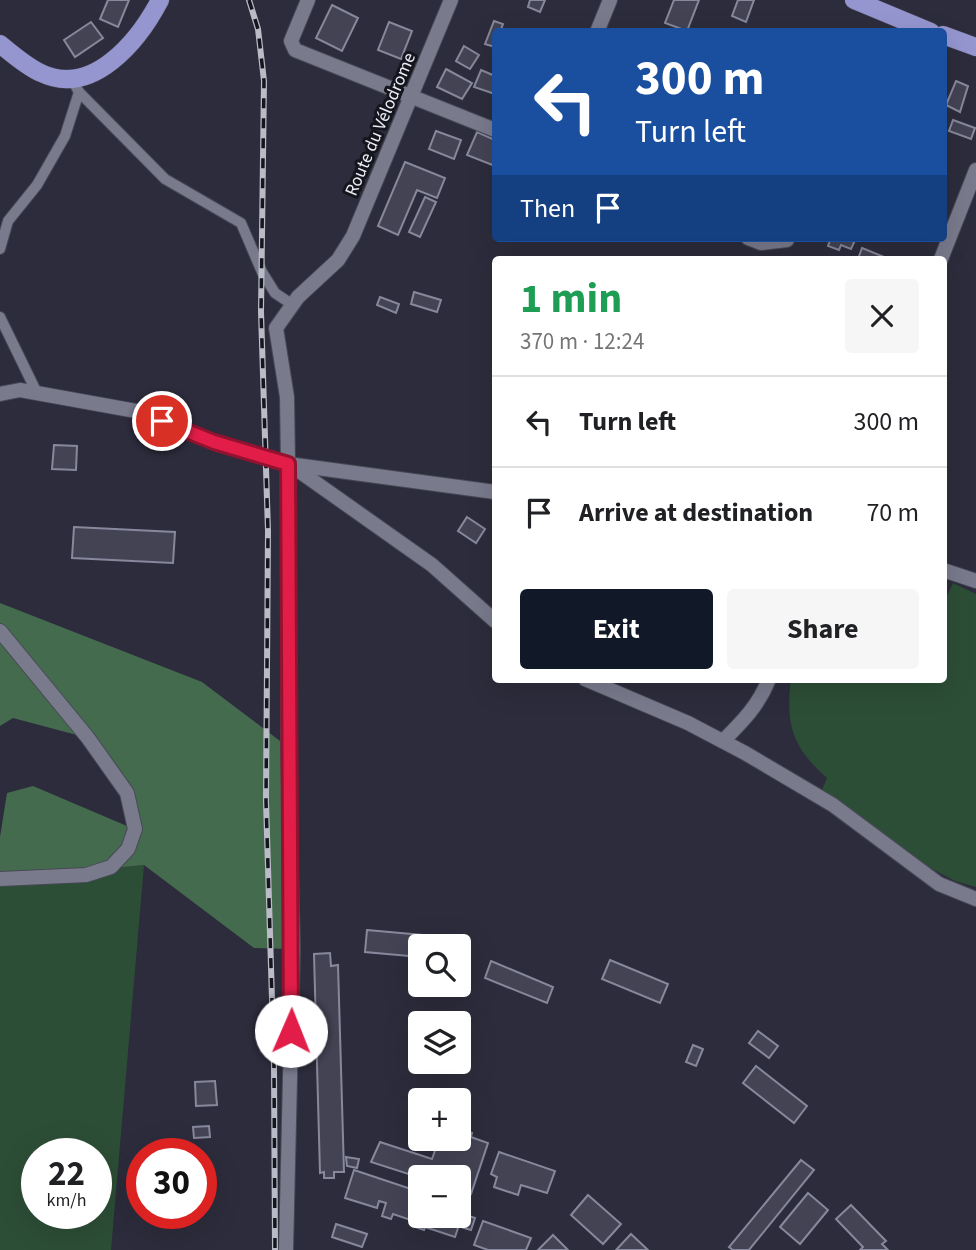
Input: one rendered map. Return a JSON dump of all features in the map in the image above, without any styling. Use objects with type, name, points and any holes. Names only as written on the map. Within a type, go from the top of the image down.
[{"type":"main road","points":[[0,44],[41,74],[74,86],[127,50],[147,25],[160,0]]},
{"type":"main road","points":[[854,0],[908,28]]},
{"type":"main road","points":[[947,36],[976,47]]},
{"type":"street","points":[[308,0],[290,41],[295,50],[492,129]]},
{"type":"street","name":"Route du Vélodrome","points":[[286,1250],[293,948],[288,747],[288,464],[287,397],[276,328],[293,305],[338,260],[354,236],[451,0]]},
{"type":"street","points":[[599,28],[610,0]]},
{"type":"street","points":[[0,249],[8,221],[37,185],[65,136],[74,86]]},
{"type":"street","points":[[74,86],[165,179],[242,223],[261,272],[275,293],[293,305]]},
{"type":"street","points":[[947,228],[976,170]]},
{"type":"street","points":[[0,317],[37,393]]},
{"type":"street","points":[[0,394],[20,390],[136,411],[214,442],[288,464],[492,492]]},
{"type":"street","points":[[288,464],[432,565],[492,618]]},
{"type":"street","points":[[947,571],[976,581]]},
{"type":"street","points":[[0,631],[88,738],[127,793],[135,829],[128,849],[111,867],[86,875],[0,879]]},
{"type":"street","points":[[594,683],[723,741],[833,805],[939,884],[976,899]]},
{"type":"street","points":[[723,741],[746,719],[767,683]]},
{"type":"green space","points":[[953,583],[976,594],[976,887],[955,881],[908,856],[909,852],[822,790],[827,778],[799,746],[789,710],[790,683],[947,683],[947,596]]},
{"type":"green space","points":[[0,603],[202,682],[288,747],[293,949],[254,948],[144,865],[0,879],[0,837],[7,793],[33,786],[134,829],[127,793],[88,738],[13,718],[0,726]]},
{"type":"green space","points":[[144,865],[111,1250],[0,1250],[0,879]]},
{"type":"building","points":[[108,0],[129,0],[118,27],[100,19]]},
{"type":"building","points":[[530,0],[545,0],[540,12],[528,7]]},
{"type":"building","points":[[674,0],[699,0],[688,28],[665,23]]},
{"type":"building","points":[[738,0],[754,0],[746,22],[732,16]]},
{"type":"building","points":[[332,5],[358,18],[342,51],[316,38]]},
{"type":"building","points":[[494,21],[503,24],[502,28],[492,28],[492,46],[485,44]]},
{"type":"building","points":[[91,22],[103,38],[75,57],[64,40]]},
{"type":"building","points":[[389,22],[412,31],[401,59],[378,50]]},
{"type":"building","points":[[464,46],[479,55],[470,69],[456,61]]},
{"type":"building","points":[[446,69],[472,83],[462,99],[437,87]]},
{"type":"building","points":[[481,70],[492,75],[492,93],[474,87]]},
{"type":"building","points":[[956,81],[968,86],[960,112],[947,106]]},
{"type":"building","points":[[953,120],[975,128],[971,139],[949,131]]},
{"type":"building","points":[[436,131],[461,140],[454,159],[429,149]]},
{"type":"building","points":[[477,132],[492,139],[492,165],[467,155]]},
{"type":"building","points":[[405,162],[445,178],[437,198],[417,190],[398,235],[378,226]]},
{"type":"building","points":[[425,197],[436,202],[420,237],[409,232]]},
{"type":"building","points":[[830,242],[854,242],[851,249],[841,245],[839,250],[828,246]]},
{"type":"building","points":[[862,248],[882,256],[859,256]]},
{"type":"building","points":[[414,292],[441,300],[437,312],[411,304]]},
{"type":"building","points":[[380,297],[399,304],[396,313],[377,305]]},
{"type":"building","points":[[54,445],[77,446],[76,470],[52,469]]},
{"type":"building","points":[[467,517],[485,529],[476,543],[458,531]]},
{"type":"building","points":[[74,527],[175,532],[173,563],[72,558]]},
{"type":"building","points":[[367,930],[412,934],[408,934],[408,956],[365,952]]},
{"type":"building","points":[[330,953],[331,966],[338,965],[344,1172],[334,1172],[334,1178],[324,1178],[324,1172],[320,1173],[314,954]]},
{"type":"building","points":[[610,960],[668,984],[660,1003],[602,979]]},
{"type":"building","points":[[491,961],[553,987],[547,1003],[485,978]]},
{"type":"building","points":[[758,1031],[778,1046],[769,1058],[749,1043]]},
{"type":"building","points":[[693,1045],[703,1049],[696,1066],[686,1062]]},
{"type":"building","points":[[756,1066],[807,1106],[794,1123],[743,1083]]},
{"type":"building","points":[[215,1081],[217,1105],[196,1106],[195,1082]]},
{"type":"building","points":[[209,1126],[210,1137],[194,1138],[193,1127]]},
{"type":"building","points":[[471,1137],[488,1143],[471,1194],[471,1165],[408,1165],[408,1174],[371,1162],[380,1142],[432,1159],[435,1151],[471,1151]]},
{"type":"building","points":[[499,1152],[555,1171],[547,1193],[521,1185],[518,1195],[494,1187],[497,1177],[491,1174]]},
{"type":"building","points":[[346,1157],[359,1159],[357,1168],[347,1166]]},
{"type":"building","points":[[801,1160],[814,1170],[749,1250],[733,1250],[729,1247]]},
{"type":"building","points":[[354,1170],[408,1188],[408,1219],[393,1214],[391,1219],[382,1216],[386,1203],[379,1201],[377,1208],[345,1198]]},
{"type":"building","points":[[808,1193],[828,1210],[800,1244],[780,1227]]},
{"type":"building","points":[[588,1195],[621,1224],[603,1244],[571,1215]]},
{"type":"building","points":[[851,1205],[886,1241],[882,1244],[888,1250],[860,1250],[863,1247],[836,1219]]},
{"type":"building","points":[[471,1217],[475,1218],[471,1230],[464,1228],[471,1228]]},
{"type":"building","points":[[483,1221],[531,1238],[526,1250],[488,1250],[474,1245]]},
{"type":"building","points":[[336,1224],[367,1234],[362,1247],[332,1237]]},
{"type":"building","points":[[428,1228],[458,1228],[455,1237]]},
{"type":"building","points":[[631,1234],[648,1250],[616,1250]]},
{"type":"building","points":[[553,1235],[568,1250],[538,1250]]},
{"type":"railway","points":[[249,0],[258,29],[264,81],[261,312],[268,531],[266,801],[274,1066],[275,1250]]},
{"type":"route","points":[[162,421],[214,442],[288,464],[288,747],[293,948],[291,1031]]}]
